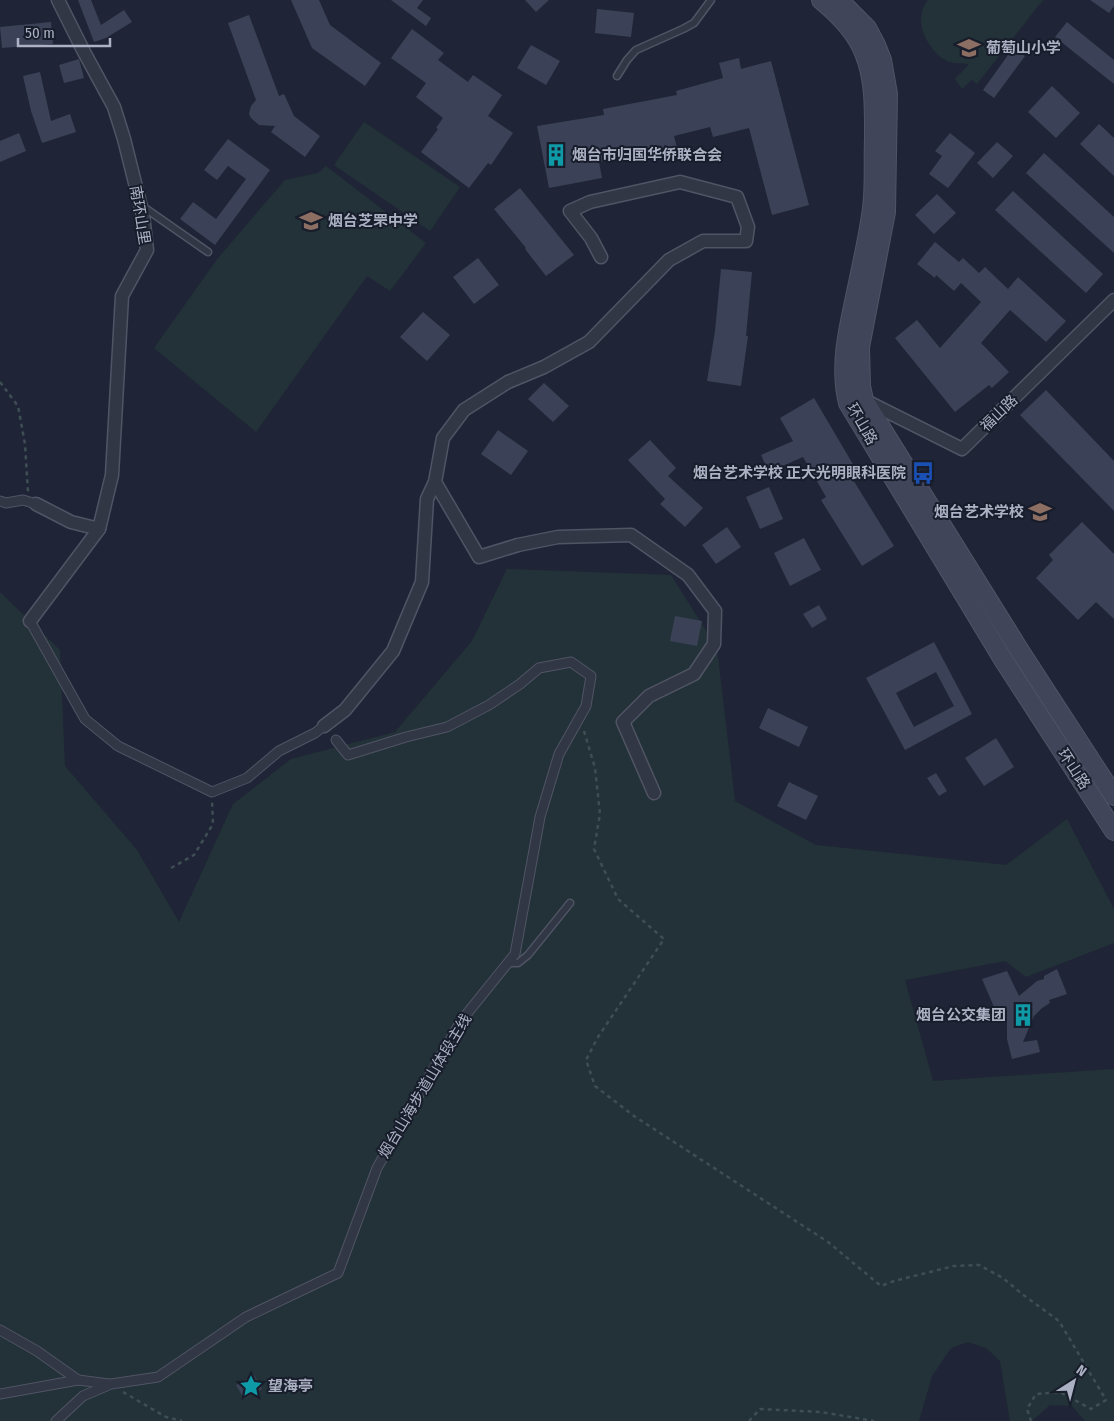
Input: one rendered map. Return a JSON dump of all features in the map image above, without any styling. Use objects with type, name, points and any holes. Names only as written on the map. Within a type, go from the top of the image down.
[{"type":"main road","name":"环山路","points":[[829,1],[866,28],[882,60],[888,94],[886,212],[860,347],[861,386],[864,400],[1020,651],[1114,796]]},
{"type":"main road","name":"环山路","points":[[829,1],[855,35],[864,52],[871,80],[874,114],[872,207],[844,362],[845,389],[848,403],[999,652],[1114,831]]},
{"type":"street","name":"南环山里","points":[[58,0],[114,107],[141,206],[147,250],[122,296],[112,475],[99,529]]},
{"type":"street","points":[[0,501],[6,503],[23,500],[36,504],[71,522],[99,529],[30,621],[85,719],[118,746],[212,792],[247,778],[279,752],[315,733],[345,710],[393,651],[422,582],[427,499],[435,482],[444,438],[464,410],[508,382],[544,367],[590,342],[669,260],[702,241],[746,241],[748,227],[737,197],[680,182],[590,202],[570,211],[591,238],[601,257]]},
{"type":"street","name":"福山路","points":[[864,400],[962,449],[1114,300]]},
{"type":"street","points":[[435,482],[479,557],[518,545],[558,537],[631,535],[688,575],[715,612],[714,644],[694,674],[650,696],[623,722],[654,793]]},
{"type":"street","name":"烟台山海步道山体段主线","points":[[56,1421],[83,1396],[111,1384],[158,1377],[246,1317],[338,1273],[377,1168],[461,1021],[515,954],[540,817],[559,754],[586,706],[591,676],[571,662],[539,668],[520,684],[489,705],[447,727],[348,755],[336,740]]},
{"type":"street","points":[[0,1330],[37,1351],[78,1380]]},
{"type":"street","points":[[0,1394],[78,1380],[111,1384]]},
{"type":"lane","points":[[618,76],[627,60],[636,50],[694,23],[711,0]]},
{"type":"lane","points":[[141,206],[208,252]]},
{"type":"lane","points":[[508,963],[518,963],[528,954],[570,903]]},
{"type":"path","points":[[0,382],[18,406],[25,444],[28,493],[36,504]]},
{"type":"path","points":[[580,717],[595,768],[600,814],[594,849],[618,899],[664,939],[598,1037],[586,1060],[595,1086],[634,1116],[828,1242],[881,1286],[954,1266],[980,1265],[1003,1278],[1059,1322],[1106,1400],[1091,1409],[1060,1392],[1036,1394],[1027,1409],[1031,1421]]},
{"type":"path","points":[[171,868],[194,855],[213,824],[212,792]]},
{"type":"path","points":[[111,1384],[134,1400],[166,1417],[182,1421]]},
{"type":"path","points":[[749,1421],[760,1409],[821,1412],[874,1421]]},
{"type":"shaded area","name":"葡萄山小学","points":[[928,0],[1043,0],[977,84],[972,80],[962,89],[955,79],[969,64],[952,63],[938,55],[929,44],[923,31],[921,15]]},
{"type":"shaded area","points":[[364,122],[460,187],[430,231],[334,165]]},
{"type":"shaded area","points":[[326,166],[426,243],[390,291],[367,276],[256,432],[154,348],[218,258],[285,180],[318,173]]},
{"type":"shaded area","points":[[507,569],[671,575],[717,648],[735,801],[816,845],[1006,865],[1067,819],[1114,909],[1114,943],[1026,977],[1005,961],[905,980],[933,1081],[1114,1069],[1114,1421],[1085,1421],[1072,1406],[1050,1405],[1032,1421],[1010,1421],[1000,1361],[986,1348],[968,1342],[951,1348],[932,1376],[919,1421],[0,1421],[0,592],[60,650],[65,766],[137,850],[179,922],[233,804],[291,759],[395,732],[472,641]]},
{"type":"building","points":[[78,0],[91,0],[101,25],[124,10],[132,22],[106,38],[94,42]]},
{"type":"building","points":[[291,0],[319,0],[330,25],[381,63],[365,86],[312,48]]},
{"type":"building","points":[[391,0],[423,0],[417,8],[431,18],[426,26]]},
{"type":"building","points":[[525,0],[549,0],[536,12]]},
{"type":"building","points":[[1090,0],[1114,0],[1114,6],[1109,13]]},
{"type":"building","points":[[597,9],[634,13],[631,37],[595,33]]},
{"type":"building","points":[[249,15],[279,96],[284,94],[294,116],[320,136],[305,157],[271,132],[275,126],[259,125],[249,114],[251,106],[256,100],[228,23]]},
{"type":"building","points":[[51,22],[53,44],[2,48],[0,27]]},
{"type":"building","points":[[1067,22],[1114,60],[1114,84],[1055,37]]},
{"type":"building","points":[[412,29],[444,53],[438,60],[468,82],[473,75],[502,95],[488,116],[513,133],[491,165],[488,163],[469,188],[421,152],[438,129],[436,128],[443,118],[416,97],[426,83],[391,58]]},
{"type":"building","points":[[531,45],[560,61],[546,85],[517,68]]},
{"type":"building","points":[[1013,48],[1025,56],[994,98],[983,90]]},
{"type":"building","points":[[739,58],[741,69],[771,61],[809,205],[772,215],[749,128],[713,137],[710,127],[674,136],[677,148],[599,162],[602,178],[549,188],[537,126],[604,115],[603,109],[677,95],[676,91],[723,78],[719,63]]},
{"type":"building","points":[[79,59],[84,78],[64,83],[59,65]]},
{"type":"building","points":[[40,72],[51,121],[70,114],[76,132],[42,143],[31,111],[23,76]]},
{"type":"building","points":[[1052,86],[1080,113],[1056,138],[1028,112]]},
{"type":"building","points":[[1099,124],[1114,138],[1114,176],[1080,144]]},
{"type":"building","points":[[19,133],[26,151],[0,162],[0,141]]},
{"type":"building","points":[[950,133],[975,153],[948,188],[929,174],[942,156],[935,151]]},
{"type":"building","points":[[228,139],[270,170],[215,245],[180,219],[193,202],[216,219],[246,179],[228,166],[217,180],[204,170]]},
{"type":"building","points":[[997,142],[1013,156],[993,178],[977,163]]},
{"type":"building","points":[[1044,153],[1114,217],[1114,253],[1026,173]]},
{"type":"building","points":[[520,188],[574,255],[546,276],[494,209]]},
{"type":"building","points":[[1013,191],[1103,274],[1086,293],[995,210]]},
{"type":"building","points":[[937,194],[956,213],[934,234],[915,215]]},
{"type":"building","points":[[935,242],[959,262],[963,258],[979,273],[985,267],[1008,289],[1018,277],[1066,321],[1046,342],[1010,310],[981,343],[1009,372],[992,388],[989,385],[955,412],[895,338],[917,320],[940,348],[981,302],[961,283],[954,291],[936,275],[935,278],[917,264]]},
{"type":"building","points":[[478,258],[499,285],[474,304],[453,277]]},
{"type":"building","points":[[721,269],[752,272],[746,336],[748,336],[741,386],[707,381],[715,331]]},
{"type":"building","points":[[423,312],[450,335],[427,361],[400,337]]},
{"type":"building","points":[[544,383],[569,406],[553,422],[528,399]]},
{"type":"building","points":[[1046,390],[1114,461],[1114,511],[1020,415]]},
{"type":"building","points":[[814,398],[854,466],[847,470],[894,546],[862,566],[821,500],[826,497],[803,457],[769,472],[761,455],[793,441],[780,418]]},
{"type":"building","points":[[498,430],[528,451],[511,475],[481,454]]},
{"type":"building","points":[[650,440],[676,468],[668,476],[703,508],[685,527],[660,504],[665,499],[628,460]]},
{"type":"building","points":[[769,487],[783,519],[760,529],[746,497]]},
{"type":"building","points":[[1082,522],[1114,554],[1114,619],[1096,602],[1078,620],[1036,578],[1053,560],[1049,555]]},
{"type":"building","points":[[727,527],[741,547],[716,564],[702,545]]},
{"type":"building","points":[[804,538],[821,570],[790,586],[774,553]]},
{"type":"building","points":[[819,605],[827,619],[812,628],[803,614]]},
{"type":"building","points":[[675,616],[702,621],[697,646],[670,641]]},
{"type":"building","points":[[934,642],[972,714],[905,750],[866,678]],"holes":[[[936,672],[954,706],[914,727],[896,693]]]},
{"type":"building","points":[[768,708],[808,727],[799,747],[759,728]]},
{"type":"building","points":[[996,738],[1014,767],[984,786],[965,758]]},
{"type":"building","points":[[936,773],[947,791],[939,796],[927,778]]},
{"type":"building","points":[[789,782],[818,796],[806,820],[777,806]]},
{"type":"building","name":"烟台公交集团","points":[[1057,969],[1067,994],[1049,1000],[1050,1003],[1034,1016],[1023,1042],[1037,1040],[1040,1052],[1012,1059],[1007,1039],[1007,1010],[997,1014],[982,979],[1007,971],[1019,996],[1037,981],[1044,979],[1044,976]]},
{"type":"building","points":[[254,1375],[262,1389],[244,1399],[236,1385]]},
{"type":"place","name":"葡萄山小学","points":[[969,48]]},
{"type":"place","name":"烟台市归国华侨联合会","points":[[556,155]]},
{"type":"place","name":"烟台芝罘中学","points":[[311,221]]},
{"type":"place","name":"烟台艺术学校 正大光明眼科医院","points":[[923,473]]},
{"type":"place","name":"烟台艺术学校","points":[[1040,512]]},
{"type":"place","name":"烟台公交集团","points":[[1023,1015]]},
{"type":"place","name":"望海亭","points":[[251,1386]]}]
